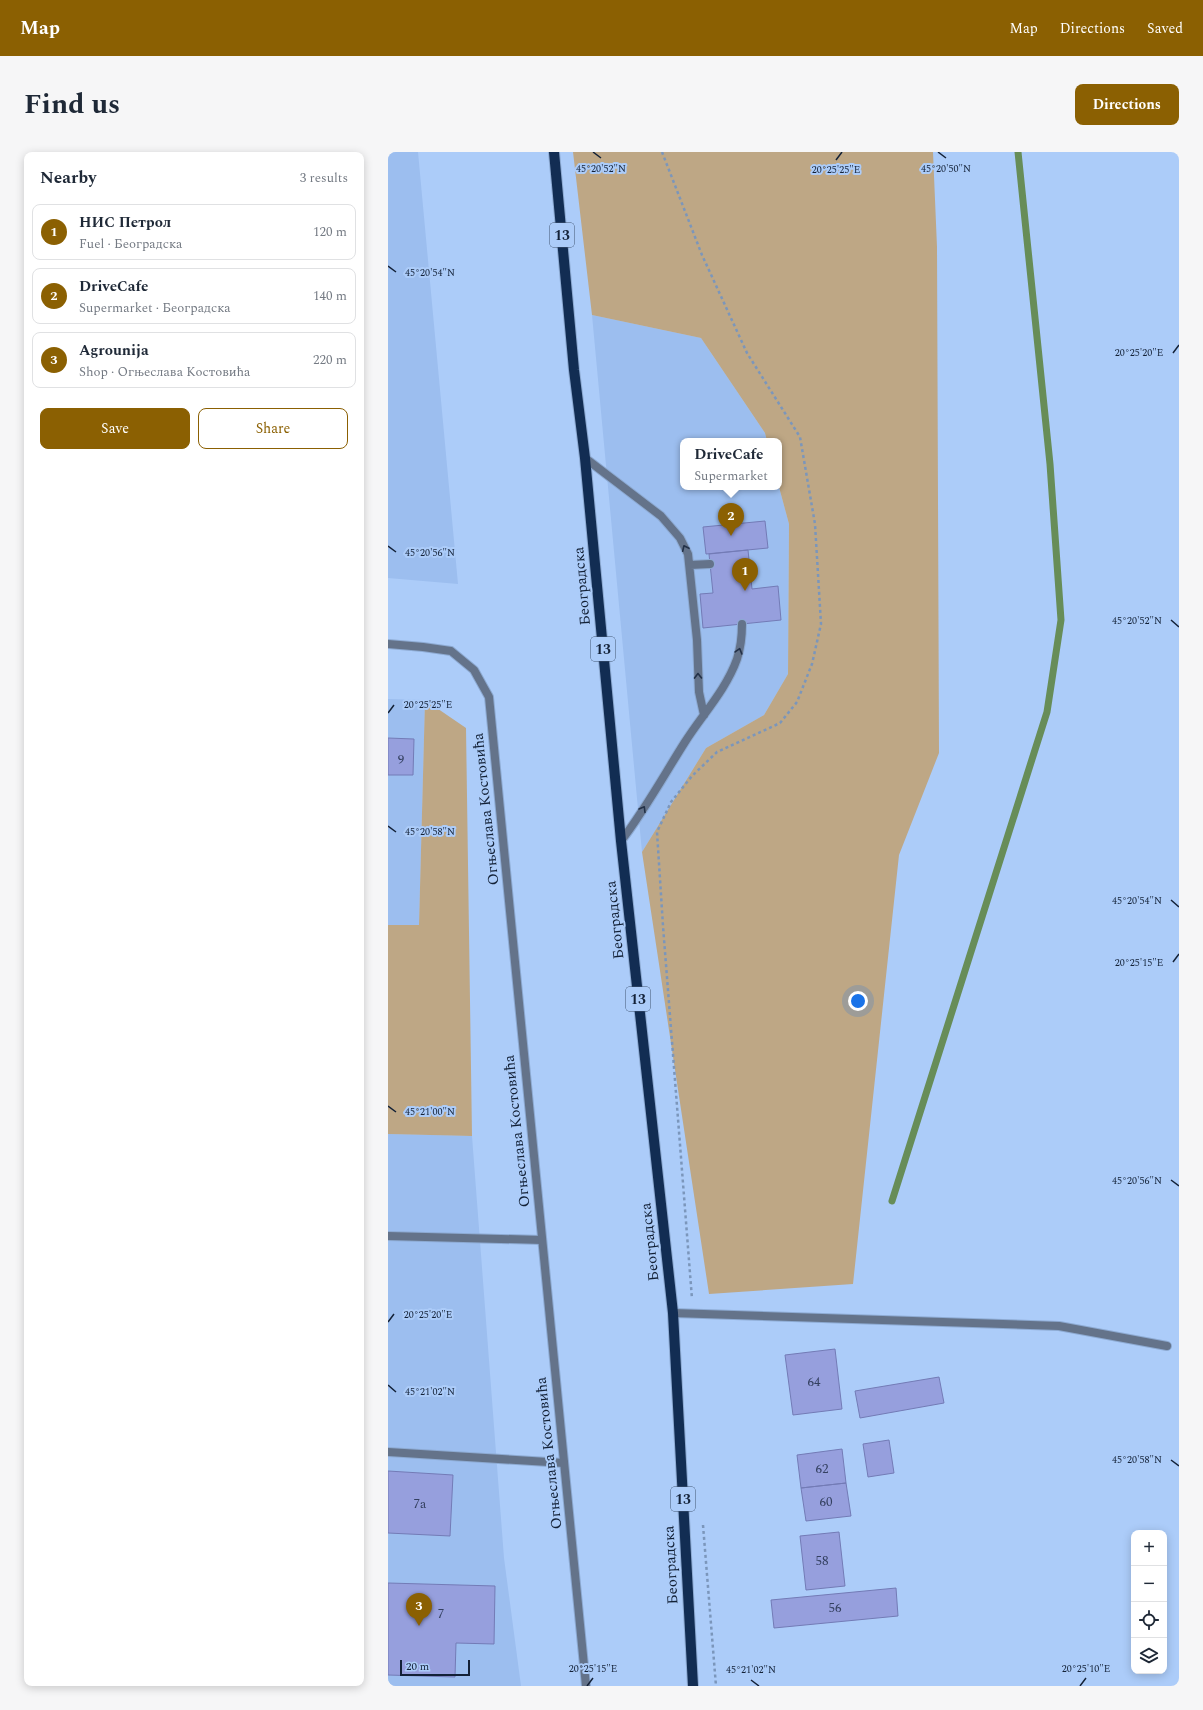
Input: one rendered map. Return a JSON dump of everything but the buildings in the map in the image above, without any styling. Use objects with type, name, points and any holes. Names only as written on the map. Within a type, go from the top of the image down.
[{"type":"main road","name":"Београдска","points":[[554,152],[574,370],[585,458],[621,841],[673,1313],[693,1686]]},
{"type":"street","points":[[585,458],[660,516],[680,538],[688,554],[697,640],[698,692],[704,715]]},
{"type":"street","points":[[690,565],[710,564]]},
{"type":"street","points":[[621,841],[632,827],[726,681],[737,660],[742,639],[742,624]]},
{"type":"street","name":"Огњеслава Костовића","points":[[388,644],[451,651],[474,670],[489,697],[586,1686]]},
{"type":"street","points":[[388,1236],[542,1240]]},
{"type":"street","points":[[673,1313],[1059,1326],[1167,1346]]},
{"type":"street","points":[[388,1452],[564,1463]]},
{"type":"path","points":[[662,152],[702,255],[747,353],[800,437],[815,524],[821,624],[812,664],[797,702],[780,724],[717,752],[692,776],[671,802],[657,832],[663,926],[694,1314]]},
{"type":"path","points":[[703,1519],[716,1686]]},
{"type":"shaded area","points":[[388,152],[418,152],[458,584],[388,578]]},
{"type":"shaded area","points":[[573,152],[933,152],[937,247],[939,753],[899,855],[853,1284],[709,1294],[642,852],[706,748],[764,715],[788,674],[789,524],[780,490],[782,490],[782,438],[766,438],[765,433],[701,338],[592,315]]},
{"type":"shaded area","points":[[592,315],[701,338],[765,433],[766,438],[680,438],[680,490],[780,490],[789,524],[788,674],[764,715],[706,748],[642,852]]},
{"type":"shaded area","points":[[388,699],[425,700],[419,925],[388,925]]},
{"type":"shaded area","points":[[425,700],[466,728],[472,1136],[388,1134],[388,925],[419,925]]},
{"type":"shaded area","points":[[388,1134],[472,1136],[504,1558],[521,1686],[388,1686]]},
{"type":"waterway","points":[[892,1201],[1047,712],[1061,620],[1050,464],[1018,152]]},
{"type":"place","name":"DriveCafe","points":[[731,536]]},
{"type":"place","name":"НИС Петрол","points":[[745,591]]},
{"type":"place","name":"Agrounija","points":[[419,1626]]}]
